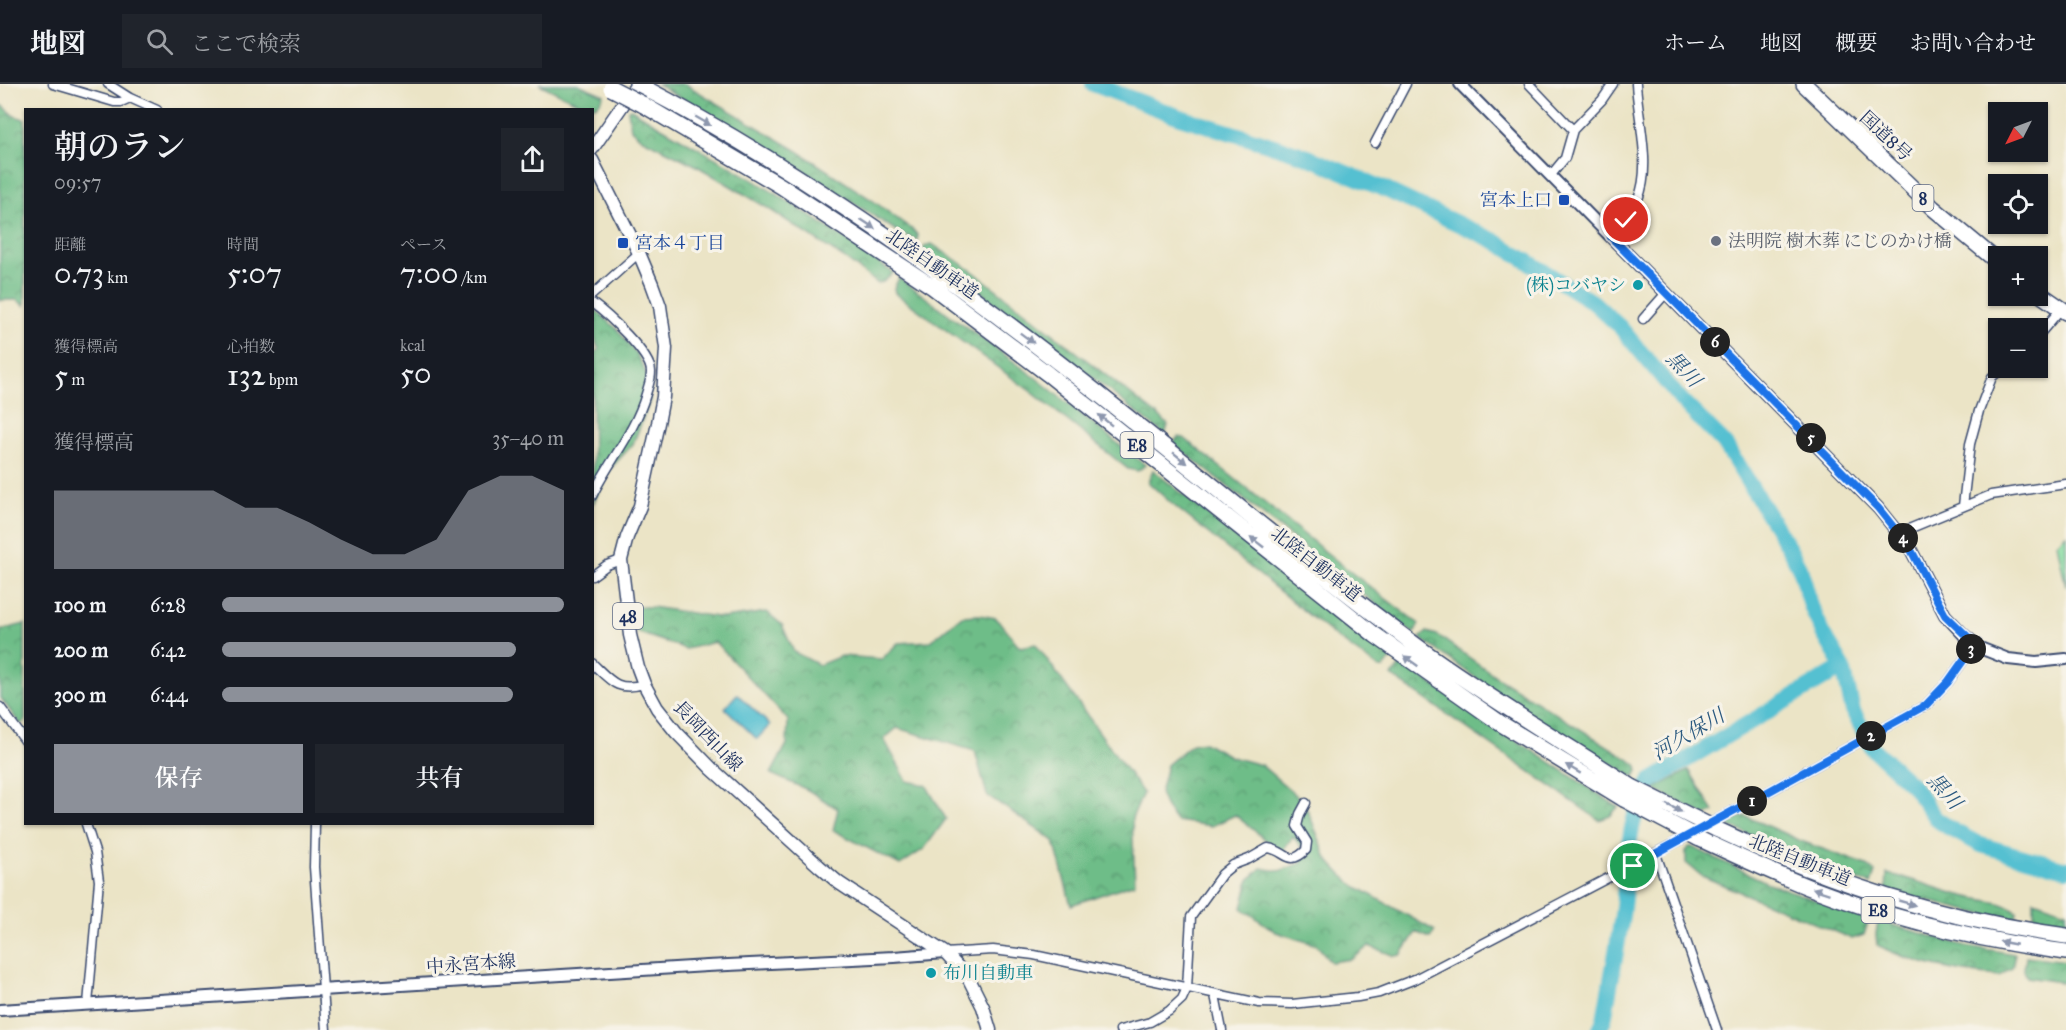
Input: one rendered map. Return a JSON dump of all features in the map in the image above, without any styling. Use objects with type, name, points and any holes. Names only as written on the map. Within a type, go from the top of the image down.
[{"type":"highway","name":"北陸自動車道","points":[[637,84],[782,168],[938,272],[1039,347],[1319,571],[1422,650],[1628,793],[1698,838],[1808,887],[1896,916],[1936,928],[2033,948],[2066,952]]},
{"type":"highway","name":"国道8号","points":[[1804,84],[1933,208],[1988,254]]},
{"type":"highway","name":"北陸自動車道","points":[[607,86],[642,104],[781,186],[924,281],[1048,374],[1375,634],[1500,723],[1628,793],[1820,875],[1891,899],[1975,921],[2066,936]]},
{"type":"highway","points":[[2048,300],[2063,310]]},
{"type":"main road","points":[[594,145],[637,84]]},
{"type":"main road","points":[[1460,84],[1830,458],[1899,533],[1945,615],[1975,644],[1999,657],[2022,662],[2066,659]]},
{"type":"main road","name":"長岡西山線","points":[[594,164],[639,253],[660,306],[664,330],[666,369],[663,397],[640,506],[627,537],[621,560],[630,635],[644,684],[665,720],[691,748],[819,866],[840,883],[945,953],[969,978],[990,1030]]},
{"type":"main road","name":"中永宮本線","points":[[0,1010],[945,953]]},
{"type":"street","points":[[52,84],[114,102],[130,99]]},
{"type":"street","points":[[108,84],[144,107]]},
{"type":"street","points":[[1376,143],[1406,84]]},
{"type":"street","points":[[1529,84],[1573,130]]},
{"type":"street","points":[[1551,175],[1565,158],[1573,130],[1602,100],[1612,84]]},
{"type":"street","points":[[1611,237],[1632,212],[1638,201],[1644,179],[1636,84]]},
{"type":"street","points":[[594,293],[639,253]]},
{"type":"street","points":[[1643,319],[1666,292]]},
{"type":"street","points":[[594,304],[638,348],[651,370],[650,382],[639,416],[594,493]]},
{"type":"street","points":[[2048,326],[2063,310]]},
{"type":"street","points":[[1963,506],[1970,444],[1978,411],[1992,378]]},
{"type":"street","points":[[1899,533],[1991,495],[2066,484]]},
{"type":"street","points":[[594,575],[607,565],[621,560]]},
{"type":"street","points":[[945,953],[993,950],[1034,955],[1274,1005],[1379,993],[1415,979],[1656,854],[1926,705],[1938,693],[1975,644]]},
{"type":"street","points":[[594,665],[622,688],[644,684]]},
{"type":"street","points":[[0,707],[24,739]]},
{"type":"street","points":[[1120,1030],[1150,1022],[1169,1011],[1182,999],[1187,988],[1191,917],[1214,882],[1233,865],[1249,860],[1268,848],[1275,849],[1287,858],[1297,858],[1306,850],[1307,842],[1297,826],[1306,803]]},
{"type":"street","points":[[86,825],[95,852],[99,881],[88,1004]]},
{"type":"street","points":[[315,825],[314,867],[326,1030]]},
{"type":"street","points":[[1656,854],[1717,1030]]},
{"type":"street","points":[[1215,994],[1222,1030]]},
{"type":"green space","points":[[539,84],[578,84],[604,95],[598,104],[589,106]]},
{"type":"green space","points":[[657,84],[685,84],[796,150],[914,231],[918,236],[917,240],[900,233],[801,169]]},
{"type":"green space","points":[[0,104],[14,116],[24,119],[24,305],[17,300],[0,300]]},
{"type":"green space","points":[[631,109],[775,194],[835,232],[893,273],[883,282],[877,283],[844,258],[766,207],[697,166],[641,138],[631,129],[628,110]]},
{"type":"green space","points":[[932,244],[974,272],[1162,419],[1168,425],[1165,435],[1058,350],[923,250],[925,246]]},
{"type":"green space","points":[[899,278],[1036,378],[1145,465],[1138,471],[1128,469],[1033,393],[895,293],[894,288]]},
{"type":"green space","points":[[594,309],[617,329],[637,355],[646,373],[650,401],[633,444],[610,469],[594,502],[594,353],[599,350],[594,338]]},
{"type":"green space","points":[[1178,437],[1184,438],[1419,624],[1414,634],[1175,445],[1173,443]]},
{"type":"green space","points":[[1153,470],[1312,599],[1392,658],[1384,668],[1379,668],[1336,637],[1172,504],[1148,482]]},
{"type":"green space","points":[[2066,534],[2066,587],[2057,543]]},
{"type":"green space","points":[[633,607],[651,607],[724,618],[767,612],[782,625],[794,652],[819,665],[841,656],[882,659],[898,643],[931,641],[962,616],[979,615],[996,618],[1020,647],[1036,644],[1143,793],[1132,818],[1135,883],[1071,905],[1054,841],[987,795],[975,751],[897,728],[884,739],[907,781],[926,785],[946,819],[924,849],[900,865],[833,830],[838,809],[808,790],[771,774],[787,744],[788,720],[715,642],[686,649],[636,632]]},
{"type":"green space","points":[[24,624],[24,722],[20,724],[0,697],[0,630]]},
{"type":"green space","points":[[1427,632],[1437,635],[1497,677],[1630,760],[1637,766],[1638,771],[1634,777],[1521,710],[1420,638]]},
{"type":"green space","points":[[1401,664],[1618,807],[1610,816],[1599,820],[1392,676]]},
{"type":"green space","points":[[1204,742],[1231,757],[1261,765],[1296,795],[1308,811],[1327,859],[1341,874],[1355,886],[1435,931],[1430,938],[1416,932],[1401,955],[1395,956],[1369,946],[1352,959],[1331,962],[1317,945],[1276,932],[1242,908],[1249,880],[1261,868],[1279,871],[1302,863],[1303,848],[1293,837],[1282,851],[1235,815],[1212,826],[1176,821],[1166,808],[1160,793],[1167,765],[1192,744]]},
{"type":"green space","points":[[1689,770],[1714,812],[1705,816],[1654,789]]},
{"type":"green space","points":[[1745,816],[1801,841],[1866,865],[1875,872],[1871,884],[1815,865],[1721,822]]},
{"type":"green space","points":[[1689,847],[1768,883],[1869,919],[1864,935],[1852,939],[1702,876],[1686,863],[1686,852]]},
{"type":"green space","points":[[1887,874],[2004,905],[2017,911],[2015,922],[1886,891]]},
{"type":"green space","points":[[2034,900],[2066,911],[2066,930],[2034,925]]},
{"type":"green space","points":[[1878,921],[1966,946],[2015,954],[2012,968],[2000,976],[1984,975],[1953,970],[1891,952],[1877,945]]},
{"type":"green space","points":[[2026,956],[2066,961],[2066,983],[2027,977],[2024,970]]},
{"type":"water","points":[[737,694],[770,725],[757,739],[725,708]]},
{"type":"waterway","name":"黒川","points":[[1093,84],[1180,117],[1303,155],[1384,189],[1495,241],[1593,302],[1620,327],[1680,399],[1724,443],[1801,571],[1811,606],[1823,633],[1843,667],[1853,711],[1873,749],[1912,785],[1936,819],[1954,831],[1981,845],[2066,869]]},
{"type":"waterway","name":"河久保川","points":[[1599,1030],[1604,1020],[1618,941],[1632,828],[1636,811],[1651,781],[1843,667]]},
{"type":"place","name":"宮本上口","points":[[1564,200]]},
{"type":"place","name":"法明院 樹木葬 にじのかけ橋","points":[[1716,241]]},
{"type":"place","name":"宮本４丁目","points":[[623,243]]},
{"type":"place","name":"(株)コバヤシ","points":[[1638,285]]},
{"type":"place","name":"布川自動車","points":[[931,973]]},
{"type":"route","points":[[1626,220],[1611,237],[1878,508],[1910,548],[1945,615],[1975,644],[1948,682],[1926,705],[1633,866]]}]
